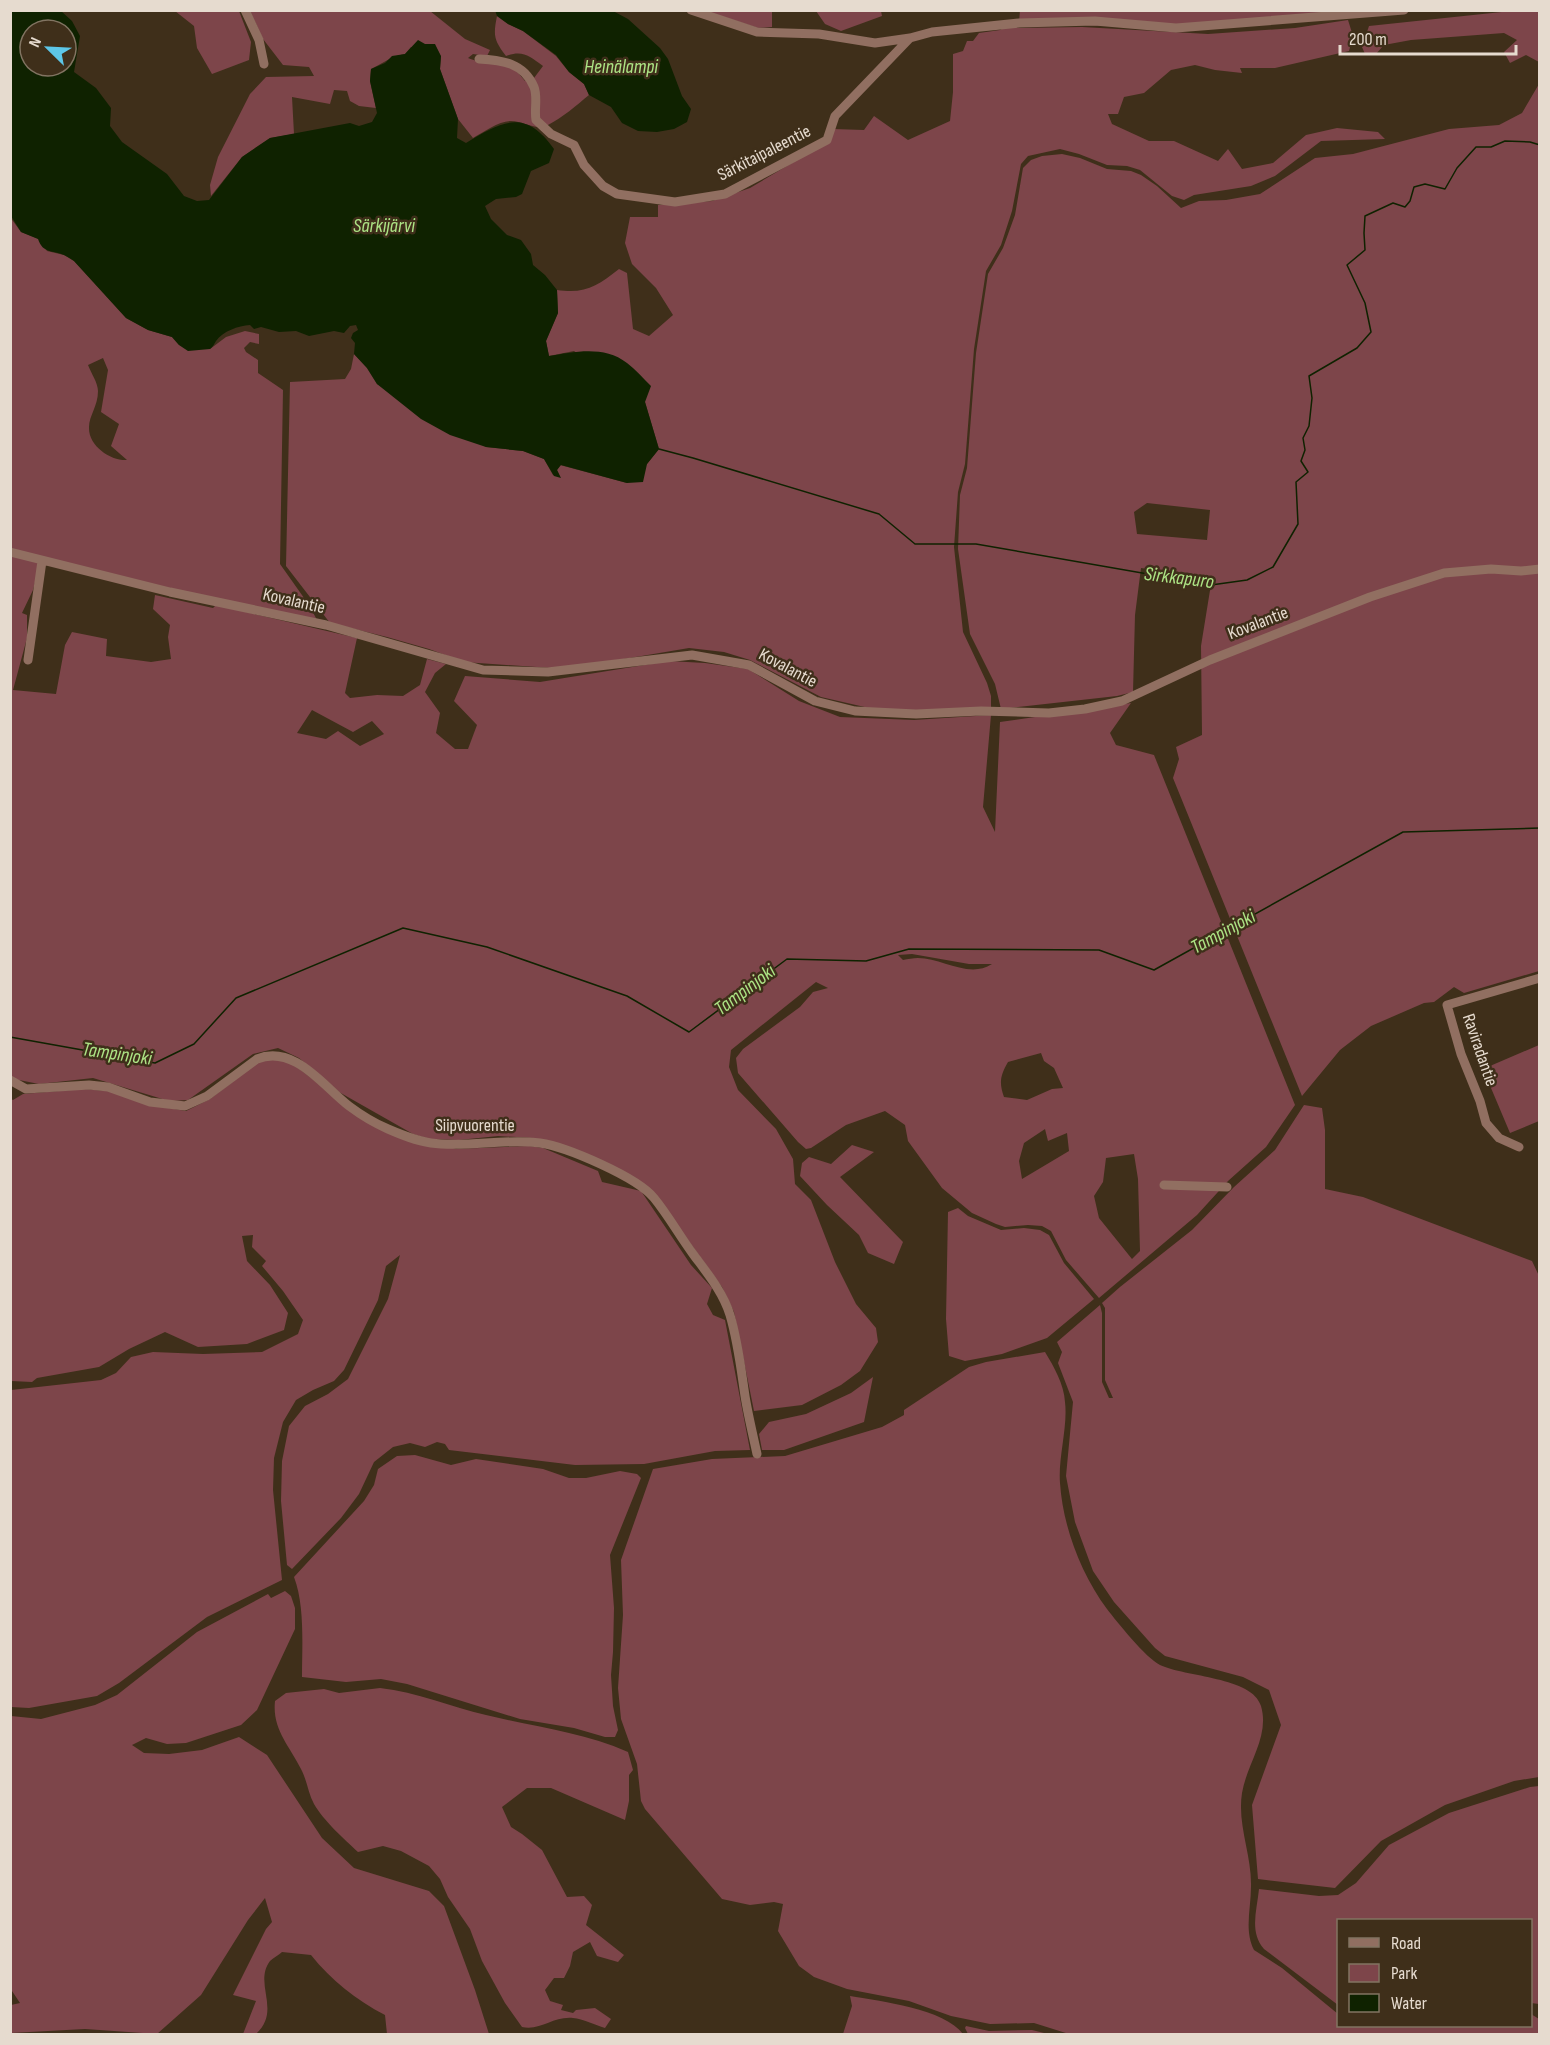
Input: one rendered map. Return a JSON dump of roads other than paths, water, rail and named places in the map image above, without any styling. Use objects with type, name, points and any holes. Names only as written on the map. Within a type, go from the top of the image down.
[{"type":"street","points":[[245,10],[259,40],[264,64]]},
{"type":"street","points":[[691,10],[757,32],[819,34],[875,43],[932,32],[1018,23],[1095,21],[1176,28],[1404,10]]},
{"type":"street","name":"Särkitaipaleentie","points":[[479,59],[502,60],[514,65],[526,75],[534,88],[536,120],[551,134],[574,145],[584,165],[603,186],[618,194],[675,202],[725,194],[827,140],[835,116],[910,38]]},
{"type":"street","name":"Kovalantie","points":[[10,552],[170,592],[326,625],[483,670],[548,672],[692,655],[749,665],[815,701],[855,711],[916,714],[981,711],[1049,713],[1085,709],[1122,701],[1210,660],[1370,597],[1444,573],[1491,569],[1521,572],[1539,569]]},
{"type":"street","points":[[28,660],[42,561]]},
{"type":"street","name":"Raviradantie","points":[[1519,1147],[1499,1138],[1486,1123],[1480,1101],[1461,1054],[1447,1005],[1539,978]]},
{"type":"street","name":"Siipvuorentie","points":[[10,1080],[26,1089],[89,1084],[150,1102],[185,1106],[207,1096],[257,1059],[266,1056],[280,1056],[290,1059],[312,1073],[349,1106],[368,1119],[413,1139],[432,1143],[541,1143],[562,1149],[622,1174],[653,1196],[717,1287],[730,1313],[737,1341],[756,1454]]},
{"type":"street","points":[[1164,1185],[1227,1187]]},
{"type":"water","name":"Heinälampi","points":[[495,10],[613,11],[628,19],[660,48],[668,59],[682,96],[691,109],[687,122],[674,129],[657,132],[638,131],[622,123],[611,107],[589,95],[584,84],[569,72],[556,55],[523,31],[497,16]]},
{"type":"water","name":"Särkijärvi","points":[[10,11],[61,11],[69,18],[18,18],[18,78],[78,78],[78,75],[96,88],[111,108],[110,126],[122,142],[167,174],[184,196],[197,201],[209,200],[242,157],[270,138],[350,123],[359,126],[372,122],[377,113],[370,81],[371,69],[385,63],[392,56],[405,54],[418,40],[425,44],[435,44],[441,56],[440,69],[458,119],[457,138],[466,143],[502,124],[523,123],[543,136],[554,149],[549,163],[531,171],[522,194],[516,197],[496,199],[485,206],[491,219],[507,235],[521,240],[531,254],[533,265],[557,290],[558,313],[546,341],[549,356],[599,352],[618,357],[630,365],[651,386],[645,402],[659,449],[647,464],[643,482],[627,483],[561,465],[557,470],[561,478],[554,476],[544,459],[523,451],[486,447],[450,435],[421,419],[377,384],[354,354],[355,343],[351,338],[358,330],[356,325],[350,326],[344,333],[334,331],[309,336],[296,331],[279,332],[261,327],[254,329],[250,325],[223,334],[210,349],[188,351],[172,337],[148,330],[126,318],[74,261],[46,249],[38,239],[21,232],[11,216]]},
{"type":"waterway","name":"Sirkkapuro","points":[[659,449],[879,514],[915,544],[976,544],[1211,585],[1247,580],[1273,567],[1298,524],[1296,482],[1308,472],[1301,461],[1305,450],[1303,438],[1309,426],[1312,398],[1309,376],[1357,348],[1371,332],[1365,303],[1347,265],[1365,250],[1365,216],[1393,203],[1405,207],[1410,201],[1414,187],[1425,184],[1445,189],[1457,168],[1476,147],[1491,147],[1505,141],[1530,142],[1540,145]]},
{"type":"waterway","name":"Tampinjoki","points":[[10,1037],[155,1063],[194,1044],[236,998],[403,928],[487,947],[627,996],[689,1032],[787,959],[866,961],[909,949],[1099,950],[1154,970],[1403,832],[1540,828]]}]
